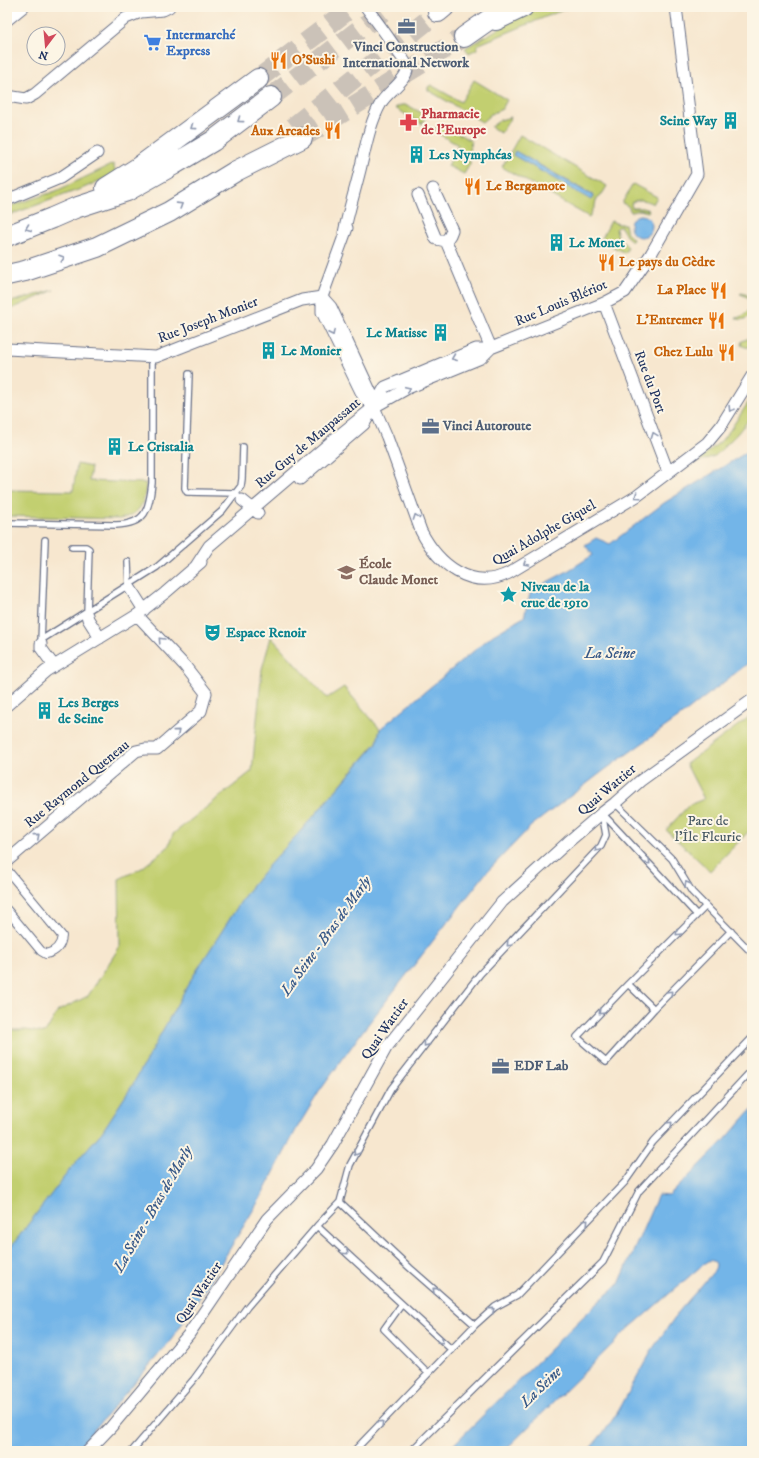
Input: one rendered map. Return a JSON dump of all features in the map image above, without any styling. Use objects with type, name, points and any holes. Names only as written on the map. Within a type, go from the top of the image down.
[{"type":"highway","points":[[507,7],[471,33],[523,7]]},
{"type":"highway","points":[[75,208],[136,169],[258,79]]},
{"type":"highway","points":[[7,236],[75,208],[127,191],[213,140],[272,97]]},
{"type":"highway","points":[[7,274],[25,271],[97,247],[170,212],[297,132]]},
{"type":"street","points":[[7,20],[23,7]]},
{"type":"street","points":[[7,96],[26,99],[35,94],[126,18],[141,12],[163,10],[169,7]]},
{"type":"street","points":[[322,297],[344,233],[348,212],[370,131],[381,103],[405,76],[408,69],[405,62],[366,7]]},
{"type":"street","name":"Rue Louis Blériot","points":[[374,407],[385,387],[476,349],[492,348],[604,303],[625,292],[651,254],[698,174],[676,7]]},
{"type":"street","points":[[7,200],[60,178],[97,154]]},
{"type":"street","points":[[433,189],[452,230],[446,241]]},
{"type":"street","points":[[418,194],[436,239],[446,241]]},
{"type":"street","points":[[446,241],[492,348]]},
{"type":"street","name":"Rue Joseph Monier","points":[[7,349],[156,357],[302,300],[322,297]]},
{"type":"street","name":"Quai Adolphe Giquel","points":[[322,297],[322,312],[364,398],[374,407],[387,437],[421,531],[428,544],[447,565],[467,576],[477,579],[489,580],[509,573],[637,496],[713,436],[752,376]]},
{"type":"street","name":"Rue du Port","points":[[604,303],[668,472]]},
{"type":"street","name":"Rue Guy de Maupassant","points":[[7,705],[46,671],[140,612],[196,566],[256,511],[364,424],[374,407]]},
{"type":"street","points":[[238,497],[256,511]]},
{"type":"street","points":[[129,587],[140,612]]},
{"type":"street","name":"Rue Raymond Queneau","points":[[7,861],[136,751],[157,749],[201,711],[206,693],[140,612]]},
{"type":"street","points":[[87,613],[88,619],[100,638]]},
{"type":"street","points":[[41,642],[42,648],[54,666]]},
{"type":"street","name":"Quai Wattier","points":[[88,1451],[111,1427],[189,1334],[267,1219],[316,1169],[333,1144],[386,1048],[502,902],[640,781],[752,700]]},
{"type":"street","points":[[7,870],[62,936],[58,948],[52,953],[46,954],[41,951],[7,910]]},
{"type":"lane","points":[[7,523],[116,525],[126,524],[140,518],[150,502],[152,483],[152,356]]},
{"type":"lane","points":[[189,374],[185,488],[187,492],[238,497]]},
{"type":"lane","points":[[41,642],[129,587],[156,567],[238,497],[242,479],[244,447]]},
{"type":"lane","points":[[41,642],[45,540]]},
{"type":"lane","points":[[72,547],[86,547],[89,549],[87,613]]},
{"type":"lane","points":[[128,562],[129,587]]},
{"type":"lane","points":[[615,803],[672,859],[692,892],[752,952]]},
{"type":"lane","points":[[602,813],[697,915]]},
{"type":"lane","points":[[132,1451],[194,1379],[247,1307],[317,1226],[340,1202],[350,1165],[391,1089],[480,974],[601,846],[606,835],[602,813]]},
{"type":"lane","points":[[706,906],[577,1037],[606,1062],[654,1009],[731,931]]},
{"type":"lane","points":[[628,984],[654,1009]]},
{"type":"lane","points":[[354,1451],[475,1325],[494,1307],[517,1295],[624,1182],[653,1142],[752,1038]]},
{"type":"lane","points":[[411,1451],[603,1262],[639,1192],[752,1070]]},
{"type":"lane","points":[[340,1202],[410,1268],[475,1325]]},
{"type":"lane","points":[[317,1226],[452,1350]]},
{"type":"lane","points":[[402,1304],[384,1329],[428,1373]]},
{"type":"green space","points":[[536,7],[570,7],[477,45],[477,49],[469,53],[465,48]]},
{"type":"green space","points":[[474,80],[507,100],[502,109],[491,114],[482,122],[428,90],[428,87],[431,85],[461,102]]},
{"type":"green space","points":[[401,105],[407,105],[424,114],[425,118],[422,124],[395,108]]},
{"type":"green space","points":[[511,117],[501,133],[491,127],[500,120]]},
{"type":"green space","points":[[442,124],[471,141],[469,151],[470,164],[464,174],[448,166],[458,145],[434,131],[438,125]]},
{"type":"green space","points":[[520,135],[607,186],[601,196],[596,200],[595,206],[589,217],[502,167]],"holes":[[[515,151],[593,195],[591,199],[513,155]]]},
{"type":"green space","points":[[113,164],[116,173],[86,187],[7,216],[7,207],[56,191]]},
{"type":"green space","points":[[633,184],[657,197],[653,204],[642,200],[636,200],[631,203],[632,208],[642,208],[649,210],[648,212],[640,210],[631,212],[628,206],[622,203]]},
{"type":"green space","points":[[611,221],[618,224],[625,224],[627,233],[633,239],[632,241],[626,236],[621,227],[616,229],[618,237],[628,247],[625,253],[601,240]]},
{"type":"green space","points":[[54,290],[7,311],[7,303]]},
{"type":"green space","points":[[741,293],[750,297],[752,302],[752,313],[747,318],[740,320],[736,318],[745,314],[749,310],[751,303],[746,296],[740,294]]},
{"type":"green space","points":[[752,337],[752,348],[741,345],[742,341]]},
{"type":"green space","points":[[752,397],[752,416],[736,435],[715,456],[695,463],[721,441]]},
{"type":"green space","points":[[77,464],[91,467],[89,481],[146,483],[143,502],[140,507],[133,514],[120,519],[7,516],[7,490],[73,491]]},
{"type":"green space","points":[[271,637],[327,698],[344,687],[380,729],[377,742],[247,892],[190,981],[132,1086],[102,1132],[75,1163],[7,1252],[7,1030],[26,1030],[45,1033],[58,1011],[88,996],[120,946],[119,879],[142,868],[168,847],[173,834],[252,771],[262,669]]},
{"type":"green space","name":"Parc de l'Île Fleurie","points":[[752,715],[752,828],[710,871],[666,830],[689,805],[704,799],[686,764]]},
{"type":"water","points":[[515,151],[593,196],[591,200],[513,155]]},
{"type":"water","points":[[641,215],[649,218],[652,226],[649,234],[641,237],[633,234],[630,226],[633,218]]},
{"type":"water","name":"La Seine","points":[[752,449],[752,660],[682,715],[606,769],[531,826],[485,874],[362,1032],[319,1092],[297,1128],[260,1199],[206,1288],[171,1340],[76,1451],[7,1451],[7,1252],[75,1163],[102,1132],[132,1086],[190,981],[247,892],[377,743],[380,729],[493,635],[524,617],[530,594],[536,588],[593,555],[585,545],[596,538],[610,544],[664,503]]},
{"type":"water","name":"La Seine","points":[[752,1109],[752,1451],[588,1451],[607,1428],[619,1410],[651,1351],[680,1310],[715,1270],[715,1262],[710,1260],[626,1331],[504,1451],[447,1451],[597,1303],[619,1284],[658,1195],[669,1196],[723,1142]]},
{"type":"tunnel","points":[[258,79],[352,7]]},
{"type":"tunnel","points":[[271,97],[389,7]]},
{"type":"tunnel","points":[[293,127],[438,12]]},
{"type":"tunnel","points":[[302,138],[464,37]]},
{"type":"place","name":"Vinci Construction International Network","points":[[406,27]]},
{"type":"place","name":"Intermarché Express","points":[[153,43]]},
{"type":"place","name":"O'Sushi","points":[[279,60]]},
{"type":"place","name":"Seine Way","points":[[730,121]]},
{"type":"place","name":"Pharmacie de l'Europe","points":[[408,122]]},
{"type":"place","name":"Aux Arcades","points":[[333,131]]},
{"type":"place","name":"Les Nymphéas","points":[[416,155]]},
{"type":"place","name":"Le Bergamote","points":[[473,186]]},
{"type":"place","name":"Le Monet","points":[[556,243]]},
{"type":"place","name":"Le pays du Cèdre","points":[[606,262]]},
{"type":"place","name":"La Place","points":[[719,290]]},
{"type":"place","name":"L'Entremer","points":[[716,320]]},
{"type":"place","name":"Le Matisse","points":[[440,333]]},
{"type":"place","name":"Le Monier","points":[[268,351]]},
{"type":"place","name":"Chez Lulu","points":[[726,352]]},
{"type":"place","name":"Vinci Autoroute","points":[[430,426]]},
{"type":"place","name":"Le Cristalia","points":[[115,447]]},
{"type":"place","name":"École Claude Monet","points":[[346,572]]},
{"type":"place","name":"Niveau de la crue de 1910","points":[[508,595]]},
{"type":"place","name":"Espace Renoir","points":[[213,633]]},
{"type":"place","name":"Les Berges de Seine","points":[[45,711]]},
{"type":"place","name":"EDF Lab","points":[[501,1066]]},
{"type":"water label","name":"La Seine - Bras de Marly","points":[[326,936]]},
{"type":"water label","name":"La Seine - Bras de Marly","points":[[153,1209]]}]
